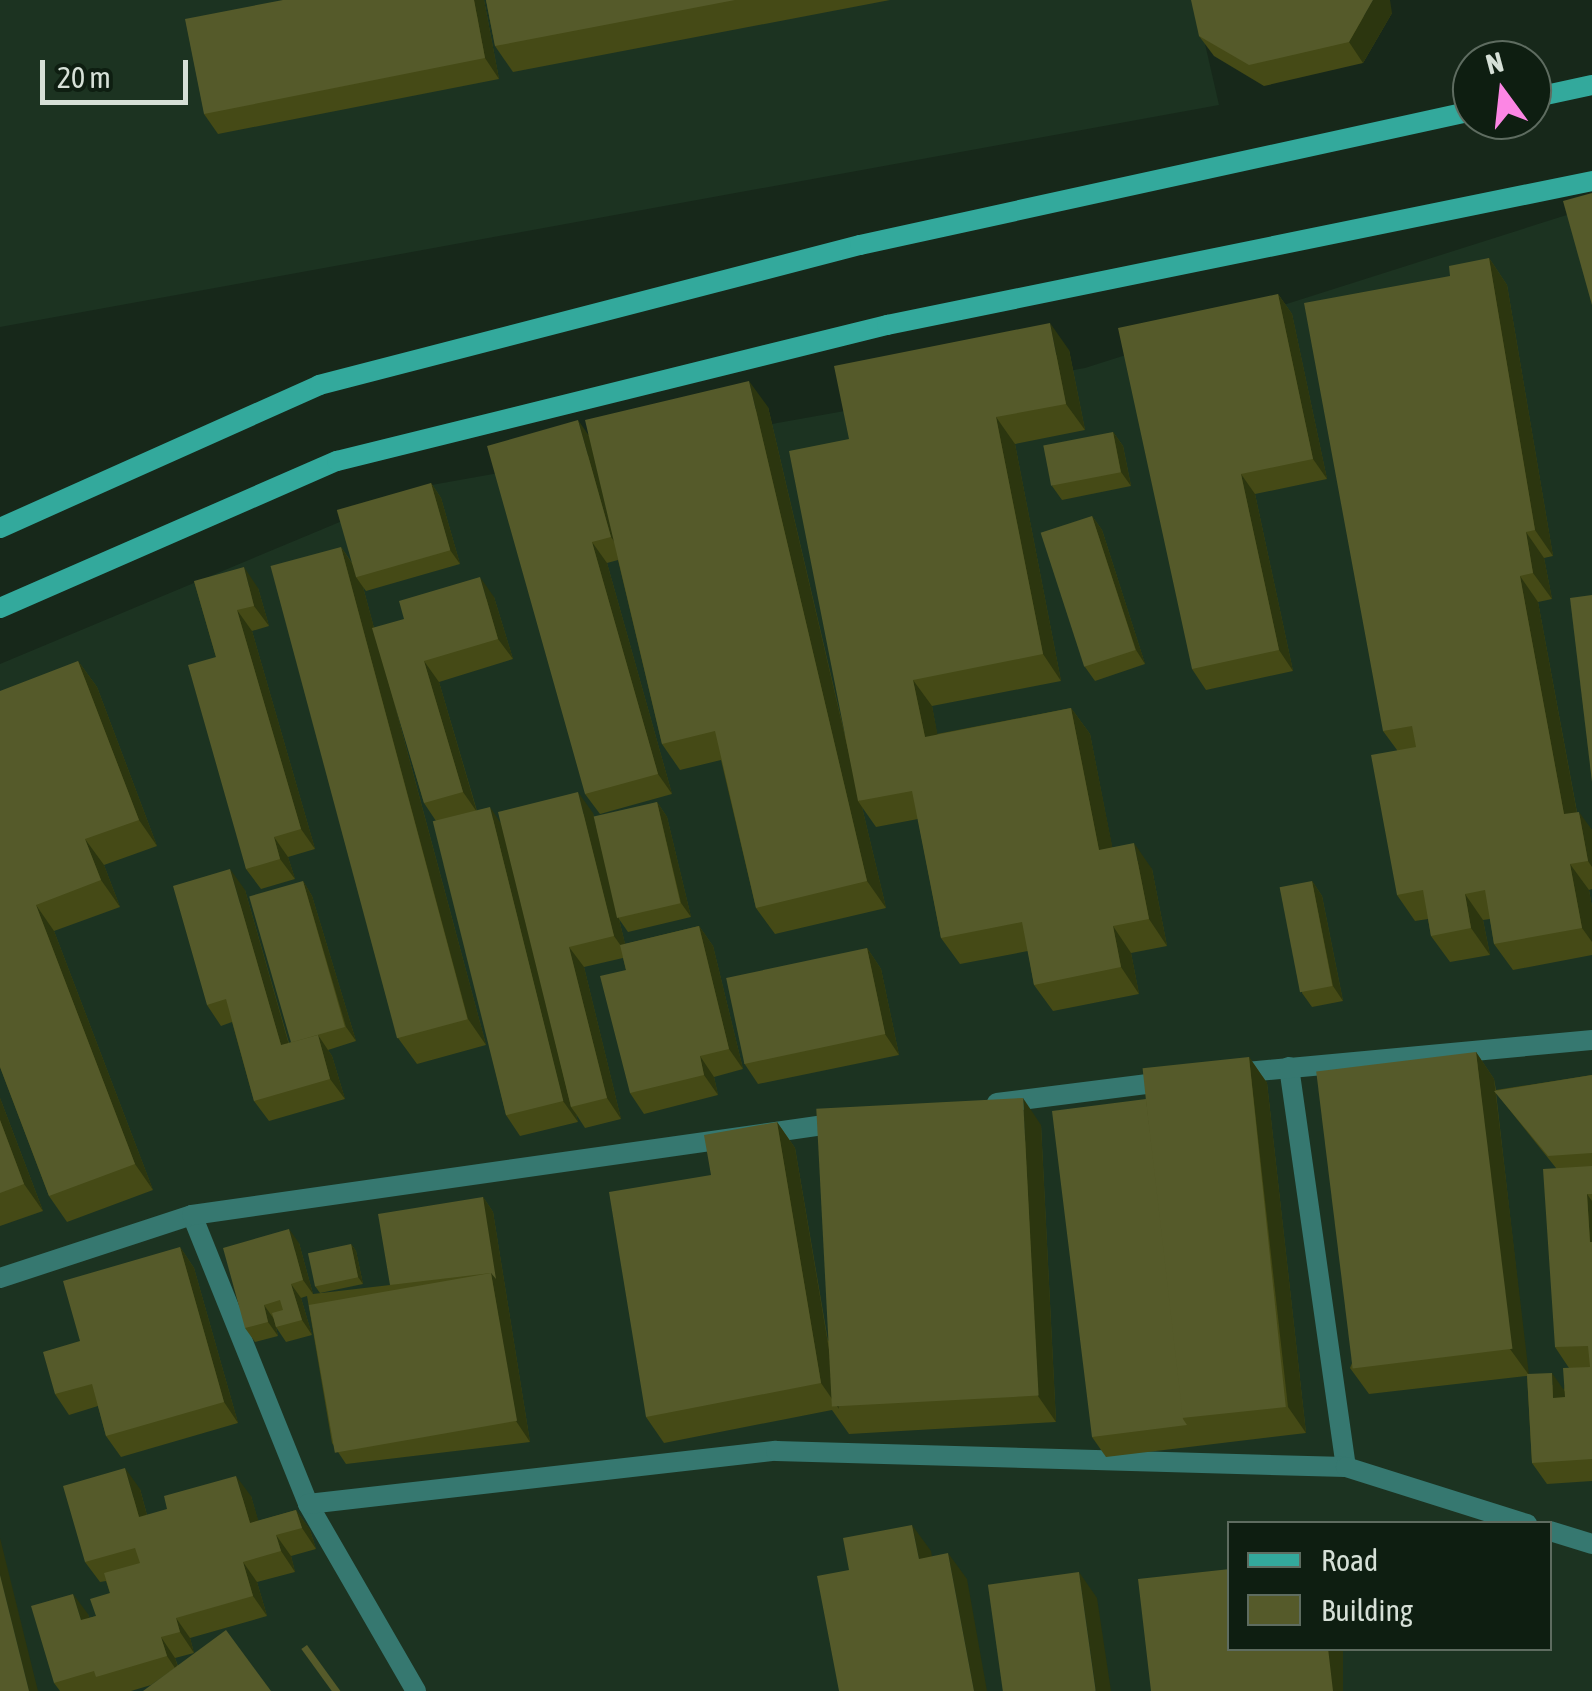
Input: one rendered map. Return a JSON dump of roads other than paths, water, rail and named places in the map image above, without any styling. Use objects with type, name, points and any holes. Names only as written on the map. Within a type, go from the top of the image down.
[{"type":"street","points":[[1552,94],[1592,85]]},
{"type":"street","points":[[0,528],[320,386],[860,245],[1452,115]]},
{"type":"street","points":[[0,608],[337,461],[886,325],[1592,181]]},
{"type":"street","points":[[977,1106],[1289,1067],[1592,1040]]},
{"type":"street","points":[[1289,1067],[1346,1466]]},
{"type":"street","points":[[0,1278],[192,1216],[860,1120]]},
{"type":"street","points":[[192,1216],[308,1504],[416,1691]]},
{"type":"street","points":[[308,1504],[776,1451],[1346,1466],[1518,1521]]},
{"type":"street","points":[[1552,1531],[1592,1544]]}]
